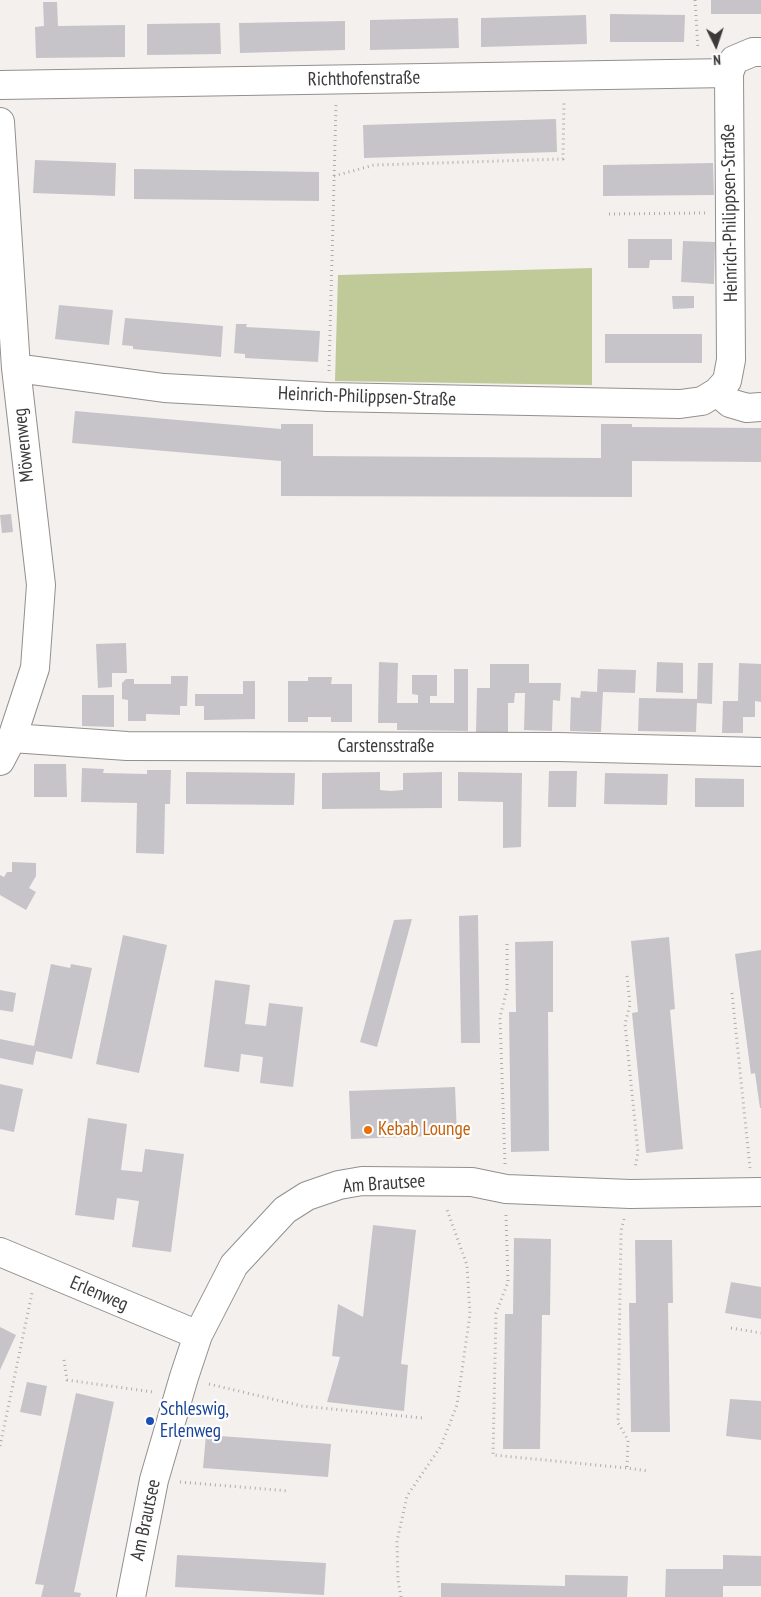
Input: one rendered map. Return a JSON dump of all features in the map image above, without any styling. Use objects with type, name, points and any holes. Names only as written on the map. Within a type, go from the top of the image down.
[{"type":"street","points":[[728,73],[734,60],[753,52],[761,52]]},
{"type":"street","name":"Richthofenstraße","points":[[0,85],[728,73]]},
{"type":"street","name":"Heinrich-Philippsen-Straße","points":[[16,368],[164,388],[328,397],[680,404],[702,401],[717,392],[727,381],[731,360],[731,213],[728,73]]},
{"type":"street","name":"Möwenweg","points":[[0,122],[16,368],[41,585],[35,668],[6,750]]},
{"type":"street","points":[[717,392],[730,403],[747,408],[761,407]]},
{"type":"street","name":"Carstensstraße","points":[[6,750],[127,746],[558,747],[761,752]]},
{"type":"street","name":"Am Brautsee","points":[[130,1597],[154,1480],[198,1335],[234,1265],[285,1210],[308,1196],[339,1185],[362,1181],[436,1180],[472,1182],[506,1189],[630,1194],[756,1192]]},
{"type":"street","name":"Erlenweg","points":[[0,1252],[198,1335]]},
{"type":"path","points":[[695,0],[700,73]]},
{"type":"path","points":[[334,176],[374,165],[563,159],[564,75]]},
{"type":"path","points":[[328,397],[337,79]]},
{"type":"path","points":[[609,214],[731,213]]},
{"type":"path","points":[[507,941],[507,990],[500,1017],[508,1282],[496,1312],[493,1455],[648,1471]]},
{"type":"path","points":[[627,976],[630,1005],[625,1024],[638,1152],[621,1230],[618,1423],[628,1440],[627,1468]]},
{"type":"path","points":[[732,994],[749,1155],[756,1192]]},
{"type":"path","points":[[401,1597],[398,1580],[397,1542],[407,1496],[441,1446],[456,1405],[470,1314],[467,1265],[436,1180]]},
{"type":"path","points":[[0,1446],[37,1268]]},
{"type":"path","points":[[731,1328],[761,1333]]},
{"type":"path","points":[[64,1360],[66,1380],[182,1386],[201,1382],[302,1406],[423,1418]]},
{"type":"path","points":[[154,1480],[289,1491]]},
{"type":"green space","points":[[592,268],[592,385],[335,381],[338,275]]},
{"type":"building","points":[[711,0],[761,0],[761,14],[711,14]]},
{"type":"building","points":[[43,2],[57,2],[58,26],[125,25],[125,57],[36,58],[35,27],[44,26]]},
{"type":"building","points":[[610,14],[685,15],[684,42],[610,42]]},
{"type":"building","points":[[586,15],[587,44],[481,47],[481,18]]},
{"type":"building","points":[[458,18],[459,48],[370,50],[370,20]]},
{"type":"building","points":[[345,21],[345,50],[240,53],[239,23]]},
{"type":"building","points":[[220,23],[221,54],[147,55],[147,24]]},
{"type":"building","points":[[556,119],[557,152],[364,158],[363,125]]},
{"type":"building","points":[[35,160],[116,163],[115,196],[33,193]]},
{"type":"building","points":[[713,163],[714,195],[603,196],[603,165]]},
{"type":"building","points":[[134,169],[319,172],[319,201],[134,199]]},
{"type":"building","points":[[628,239],[672,239],[672,260],[650,260],[649,268],[628,268]]},
{"type":"building","points":[[683,241],[715,242],[714,284],[681,282]]},
{"type":"building","points":[[672,296],[694,296],[694,308],[673,309]]},
{"type":"building","points":[[59,305],[113,310],[109,345],[55,339]]},
{"type":"building","points":[[125,318],[223,326],[221,357],[133,349],[133,346],[122,345]]},
{"type":"building","points":[[236,324],[247,324],[246,327],[320,331],[318,362],[245,358],[245,354],[234,353]]},
{"type":"building","points":[[605,334],[702,334],[702,363],[605,363]]},
{"type":"building","points":[[75,411],[281,429],[281,424],[313,424],[313,456],[601,458],[601,424],[632,424],[632,427],[761,428],[761,462],[632,461],[632,497],[281,496],[281,461],[72,443]]},
{"type":"building","points":[[11,514],[13,532],[2,533],[0,515]]},
{"type":"building","points":[[126,643],[127,673],[112,673],[112,687],[98,688],[96,644]]},
{"type":"building","points":[[379,662],[398,663],[397,703],[418,703],[418,695],[412,694],[412,675],[437,675],[437,696],[430,696],[430,703],[454,703],[454,669],[468,669],[468,731],[397,730],[397,723],[378,723]]},
{"type":"building","points":[[657,662],[683,663],[683,693],[656,692]]},
{"type":"building","points":[[698,663],[713,663],[712,704],[697,703],[696,732],[638,731],[639,698],[697,699]]},
{"type":"building","points":[[739,663],[761,664],[761,702],[755,701],[755,717],[743,717],[743,733],[722,733],[723,701],[738,701]]},
{"type":"building","points":[[490,664],[529,664],[529,683],[561,683],[560,701],[553,700],[552,731],[524,730],[525,693],[515,693],[514,703],[508,703],[508,733],[476,732],[477,688],[490,688]]},
{"type":"building","points":[[598,669],[636,670],[635,693],[603,692],[601,732],[570,731],[571,697],[580,698],[581,691],[597,692]]},
{"type":"building","points":[[171,676],[188,676],[187,706],[180,706],[180,715],[146,714],[146,721],[128,721],[128,700],[122,699],[122,683],[126,679],[134,679],[134,684],[171,684]]},
{"type":"building","points":[[308,677],[332,677],[331,684],[352,684],[352,722],[331,722],[331,717],[308,717],[308,722],[288,722],[288,681],[308,681]]},
{"type":"building","points":[[243,681],[255,681],[255,719],[204,720],[204,706],[195,706],[195,694],[243,694]]},
{"type":"building","points":[[82,695],[114,695],[114,727],[82,726]]},
{"type":"building","points":[[34,764],[66,764],[67,797],[34,797]]},
{"type":"building","points":[[82,768],[104,769],[103,773],[147,774],[147,770],[171,770],[170,804],[165,804],[164,854],[136,853],[137,803],[81,802]]},
{"type":"building","points":[[549,771],[577,771],[576,807],[548,807]]},
{"type":"building","points":[[186,772],[295,773],[294,805],[186,804]]},
{"type":"building","points":[[380,772],[380,790],[391,791],[403,790],[403,773],[442,772],[442,808],[322,809],[322,773]]},
{"type":"building","points":[[458,772],[522,773],[521,847],[503,848],[503,802],[458,801]]},
{"type":"building","points":[[605,773],[668,774],[667,805],[604,804]]},
{"type":"building","points":[[695,778],[744,779],[744,807],[695,807]]},
{"type":"building","points":[[12,862],[36,863],[36,876],[29,888],[36,892],[26,910],[0,895],[0,875],[4,877],[7,872],[12,872]]},
{"type":"building","points":[[478,915],[480,1043],[461,1043],[459,916]]},
{"type":"building","points":[[412,919],[377,1047],[360,1042],[394,920]]},
{"type":"building","points":[[123,935],[167,945],[139,1073],[96,1064]]},
{"type":"building","points":[[669,937],[675,1009],[670,1010],[683,1149],[646,1153],[632,1013],[638,1012],[631,941]]},
{"type":"building","points":[[553,941],[553,1012],[548,1012],[549,1151],[511,1152],[509,1012],[516,1012],[515,942]]},
{"type":"building","points":[[761,950],[760,1108],[755,1073],[751,1074],[735,954]]},
{"type":"building","points":[[51,964],[70,968],[71,964],[92,968],[72,1059],[36,1051],[33,1065],[0,1058],[0,1039],[34,1046]]},
{"type":"building","points":[[215,980],[250,985],[245,1024],[266,1026],[269,1003],[303,1007],[293,1087],[260,1083],[263,1057],[241,1054],[239,1072],[204,1067]]},
{"type":"building","points":[[0,990],[16,993],[13,1012],[0,1010]]},
{"type":"building","points":[[0,1084],[23,1089],[14,1132],[0,1129]]},
{"type":"building","points":[[455,1087],[457,1135],[351,1139],[349,1091]]},
{"type":"building","points":[[88,1118],[127,1124],[121,1170],[142,1172],[145,1149],[184,1154],[171,1252],[132,1247],[139,1201],[117,1198],[114,1220],[75,1215]]},
{"type":"building","points":[[373,1225],[416,1230],[401,1364],[408,1365],[404,1411],[327,1402],[340,1357],[332,1356],[338,1304],[363,1317]]},
{"type":"building","points":[[514,1238],[551,1239],[550,1315],[542,1315],[540,1449],[503,1449],[505,1314],[513,1314]]},
{"type":"building","points":[[635,1240],[672,1240],[673,1303],[668,1303],[670,1432],[631,1432],[629,1303],[636,1303]]},
{"type":"building","points":[[731,1282],[761,1287],[761,1319],[725,1313]]},
{"type":"building","points":[[0,1327],[16,1335],[0,1370]]},
{"type":"building","points":[[27,1382],[47,1386],[41,1416],[20,1412]]},
{"type":"building","points":[[76,1393],[114,1402],[74,1592],[81,1593],[80,1597],[41,1597],[44,1585],[35,1584]]},
{"type":"building","points":[[730,1399],[761,1401],[761,1440],[726,1436]]},
{"type":"building","points":[[206,1435],[331,1444],[328,1477],[203,1468]]},
{"type":"building","points":[[177,1555],[326,1563],[324,1595],[175,1587]]},
{"type":"building","points":[[723,1555],[761,1556],[761,1586],[723,1586],[723,1597],[665,1597],[666,1569],[723,1569]]},
{"type":"building","points":[[565,1575],[628,1576],[627,1597],[441,1597],[441,1583],[565,1586]]},
{"type":"place","name":"Kebab Lounge","points":[[368,1130]]},
{"type":"place","name":"Schleswig, Erlenweg","points":[[150,1421]]}]
